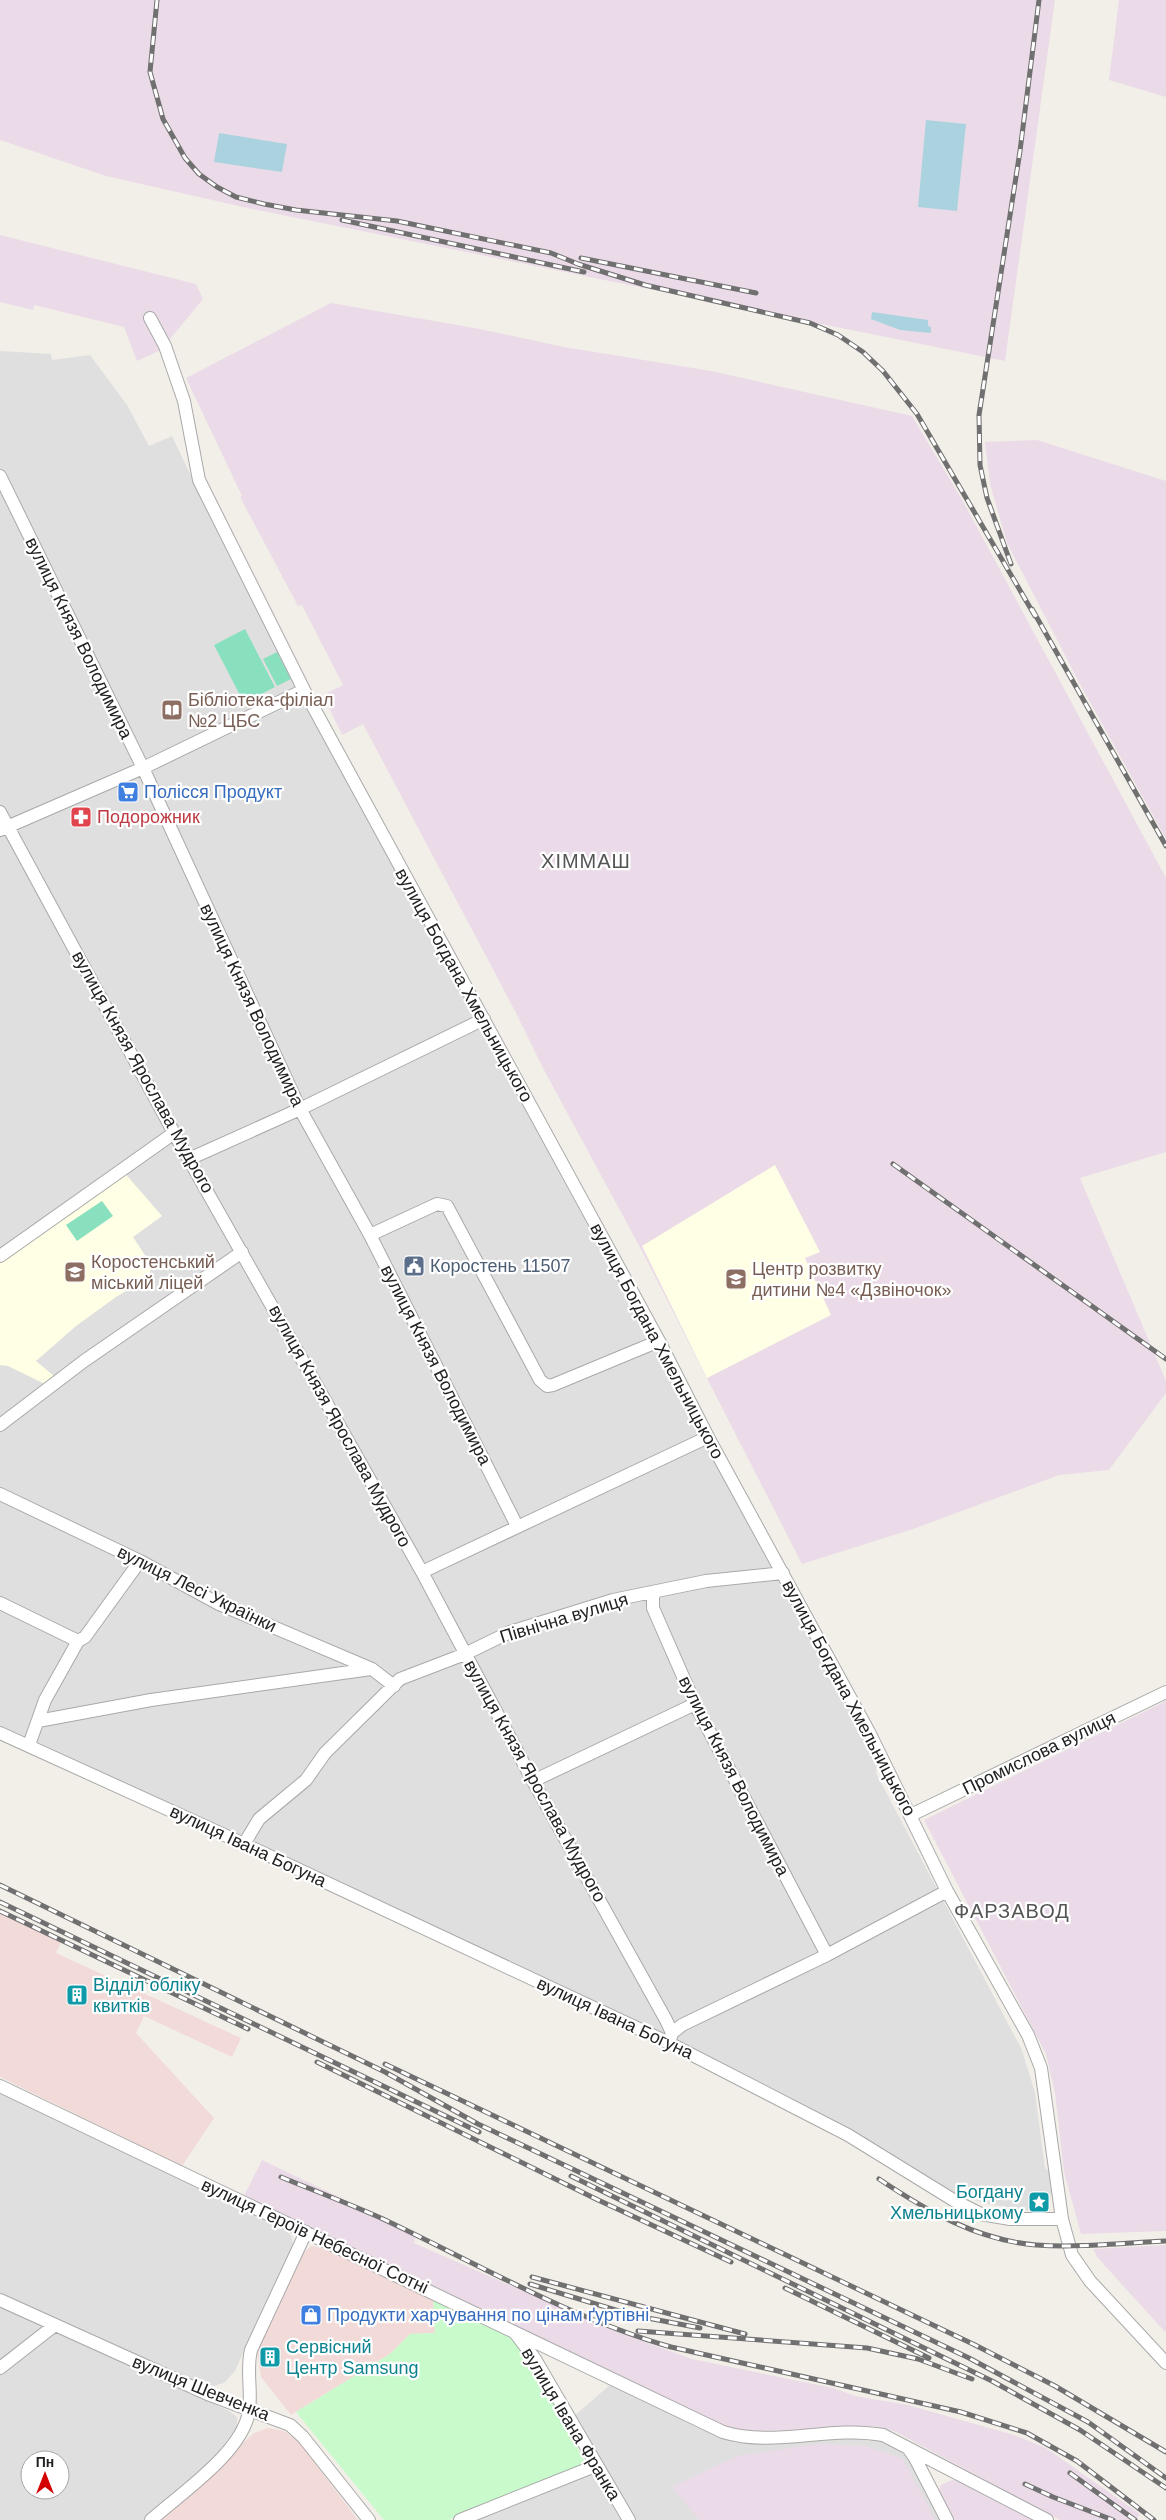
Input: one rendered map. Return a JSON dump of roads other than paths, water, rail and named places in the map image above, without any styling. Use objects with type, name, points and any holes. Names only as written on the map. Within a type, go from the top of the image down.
[{"type":"street","name":"вулиця Богдана Хмельницького","points":[[150,318],[165,346],[184,401],[199,480],[304,690],[660,1341],[708,1437],[911,1815],[947,1891],[1028,2035],[1042,2068],[1062,2219]]},
{"type":"street","name":"вулиця Князя Володимира","points":[[0,476],[143,768],[300,1109],[370,1235],[517,1526]]},
{"type":"street","points":[[4,828],[143,768],[304,690]]},
{"type":"street","name":"вулиця Князя Ярослава Мудрого","points":[[0,812],[4,828],[422,1572],[533,1781],[583,1867],[670,2038]]},
{"type":"street","points":[[188,1158],[300,1109],[484,1019]]},
{"type":"street","points":[[0,1256],[174,1133]]},
{"type":"street","points":[[370,1235],[437,1204],[448,1206],[540,1380],[547,1386],[660,1341]]},
{"type":"street","points":[[0,1424],[84,1361],[242,1252]]},
{"type":"street","points":[[422,1572],[708,1437]]},
{"type":"street","name":"вулиця Лесі Українки","points":[[0,1494],[140,1562],[220,1604],[372,1669],[394,1686]]},
{"type":"street","points":[[28,1745],[46,1700],[78,1641],[85,1637],[140,1562]]},
{"type":"street","name":"Північна вулиця","points":[[244,1844],[259,1820],[306,1780],[325,1753],[394,1686],[407,1676],[465,1654],[510,1632],[613,1600],[652,1594],[706,1581],[782,1573]]},
{"type":"street","name":"вулиця Князя Володимира","points":[[652,1594],[653,1608],[695,1704],[827,1955]]},
{"type":"street","points":[[0,1603],[78,1641]]},
{"type":"street","points":[[38,1721],[151,1700],[372,1669]]},
{"type":"street","name":"Промислова вулиця","points":[[911,1815],[1166,1692]]},
{"type":"street","points":[[533,1781],[695,1704]]},
{"type":"street","name":"вулиця Івана Богуна","points":[[0,1733],[670,2038],[848,2135],[955,2201],[981,2214],[1010,2219],[1062,2219]]},
{"type":"street","points":[[670,2038],[682,2025],[827,1955],[947,1891]]},
{"type":"street","name":"вулиця Героїв Небесної Сотні","points":[[0,2086],[693,2419],[735,2436],[761,2438],[882,2434],[1047,2520]]},
{"type":"street","points":[[1062,2219],[1068,2245],[1079,2267],[1166,2363]]},
{"type":"street","points":[[151,2520],[228,2450],[245,2427],[249,2410],[248,2361],[251,2350],[306,2232]]},
{"type":"street","name":"вулиця Шевченка","points":[[0,2300],[210,2395],[290,2425],[303,2437],[369,2520]]},
{"type":"street","points":[[0,2368],[55,2325]]},
{"type":"street","name":"вулиця Івана Франка","points":[[511,2330],[535,2360],[628,2520]]},
{"type":"street","points":[[903,2444],[915,2458],[947,2520]]},
{"type":"street","points":[[460,2520],[595,2466]]},
{"type":"street","points":[[929,2485],[931,2479],[939,2470],[954,2470]]},
{"type":"water","points":[[926,120],[966,124],[957,211],[918,207]]},
{"type":"water","points":[[219,133],[287,144],[282,172],[214,162]]},
{"type":"water","points":[[872,312],[928,320],[931,333],[900,330],[871,319]]},
{"type":"railway","points":[[157,0],[150,72],[163,119],[185,158],[199,174],[217,187],[236,197],[264,204],[296,210],[397,221],[551,253],[578,264],[645,285],[810,323],[838,335],[863,352],[883,371],[917,414],[1035,616]]},
{"type":"railway","points":[[1011,564],[987,498],[980,465],[979,415],[1020,151],[1039,0]]},
{"type":"railway","points":[[342,220],[584,272]]},
{"type":"railway","points":[[581,258],[756,293]]},
{"type":"railway","points":[[1032,609],[1166,846]]},
{"type":"railway","points":[[893,1164],[1166,1359]]},
{"type":"railway","points":[[0,1885],[385,2072],[478,2124],[969,2358],[1088,2422],[1166,2478]]},
{"type":"railway","points":[[0,1902],[479,2132]]},
{"type":"railway","points":[[0,1911],[248,2029]]},
{"type":"railway","points":[[317,2062],[596,2199],[731,2262]]},
{"type":"railway","points":[[385,2064],[975,2345],[1055,2386],[1166,2452]]},
{"type":"railway","points":[[571,2176],[992,2381],[1080,2430],[1166,2488]]},
{"type":"railway","points":[[281,2177],[383,2219],[561,2306],[634,2335],[671,2347],[961,2412],[1027,2433],[1077,2461],[1154,2520]]},
{"type":"railway","points":[[879,2179],[915,2202],[953,2222],[993,2237],[1014,2242],[1068,2246],[1166,2241]]},
{"type":"railway","points":[[532,2277],[745,2334]]},
{"type":"railway","points":[[530,2284],[632,2315],[700,2328]]},
{"type":"railway","points":[[785,2288],[929,2358]]},
{"type":"railway","points":[[638,2331],[867,2348],[918,2359],[972,2379]]},
{"type":"railway","points":[[1070,2473],[1135,2520]]},
{"type":"railway","points":[[1025,2484],[1113,2520]]},
{"type":"place","name":"Бібліотека-філіал №2 ЦБС","points":[[172,710]]},
{"type":"place","name":"Полісся Продукт","points":[[128,792]]},
{"type":"place","name":"Подорожник","points":[[81,817]]},
{"type":"place","name":"Коростень 11507","points":[[414,1266]]},
{"type":"place","name":"Коростенський міський ліцей","points":[[75,1272]]},
{"type":"place","name":"Центр розвитку дитини №4 «Дзвіночок»","points":[[736,1279]]},
{"type":"place","name":"Відділ обліку квитків","points":[[77,1995]]},
{"type":"place","name":"Богдану Хмельницькому","points":[[1039,2202]]},
{"type":"place","name":"Продукти харчування по цінам ґуртівні","points":[[311,2315]]},
{"type":"place","name":"Сервісний Центр Samsung","points":[[270,2357]]},
{"type":"district","name":"ХІММАШ","points":[[586,861]]},
{"type":"district","name":"ФАРЗАВОД","points":[[1012,1911]]}]
